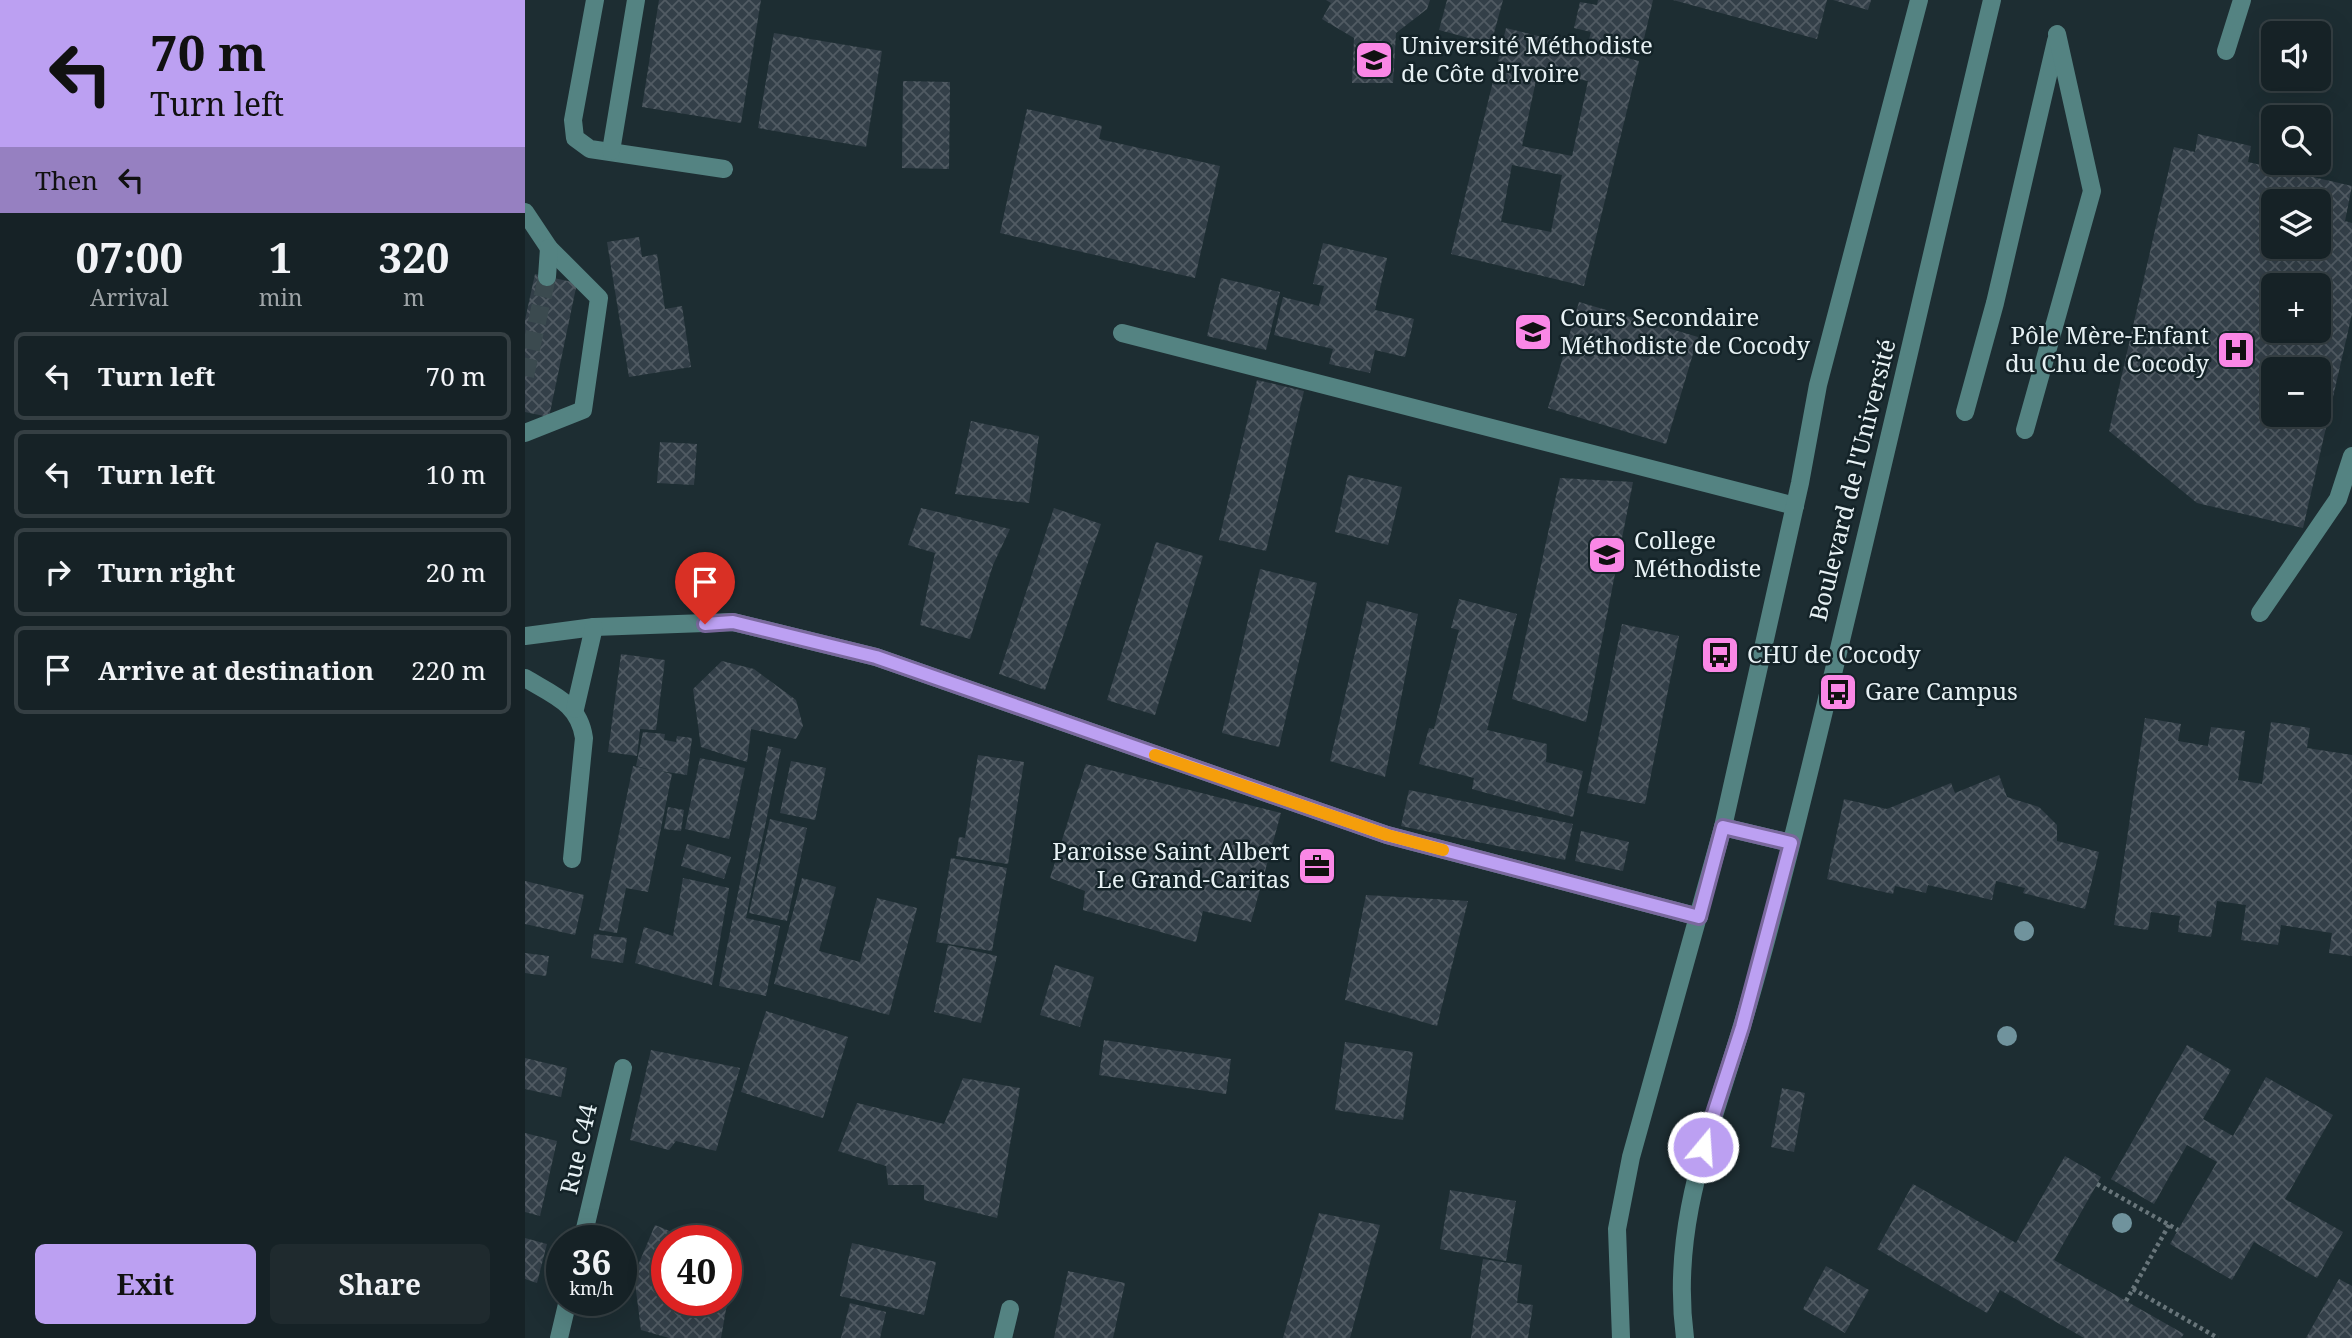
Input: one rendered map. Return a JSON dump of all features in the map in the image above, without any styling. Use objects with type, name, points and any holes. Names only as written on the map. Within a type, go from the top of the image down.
[{"type":"street","points":[[595,0],[573,120],[575,138],[590,149],[724,169]]},
{"type":"street","points":[[611,151],[636,0]]},
{"type":"street","name":"Boulevard de l'Université","points":[[1621,1338],[1617,1291],[1619,1217],[1631,1157],[1723,827],[1795,506],[1818,384],[1919,0]]},
{"type":"street","name":"Boulevard de l'Université","points":[[1685,1338],[1680,1290],[1683,1241],[1695,1171],[1742,1027],[1791,843],[1992,0]]},
{"type":"street","points":[[2226,51],[2242,0]]},
{"type":"street","points":[[1965,412],[1995,303],[2057,34],[2092,191],[2025,430]]},
{"type":"street","points":[[525,212],[549,248],[599,298],[583,410],[525,433]]},
{"type":"street","points":[[547,276],[549,248]]},
{"type":"street","points":[[1122,333],[1795,506]]},
{"type":"street","points":[[2260,613],[2338,499],[2352,456]]},
{"type":"street","points":[[525,636],[594,627],[733,622],[876,657],[1387,835],[1699,917]]},
{"type":"street","points":[[575,709],[594,627]]},
{"type":"street","points":[[525,678],[575,709],[582,721],[585,738],[572,859]]},
{"type":"street","points":[[1723,827],[1791,843]]},
{"type":"street","name":"Rue C44","points":[[586,1225],[623,1068]]},
{"type":"street","points":[[1003,1338],[1010,1309]]},
{"type":"street","points":[[559,1338],[564,1316]]},
{"type":"path","points":[[2097,1184],[2178,1230]]},
{"type":"path","points":[[2126,1301],[2169,1225]]},
{"type":"path","points":[[2133,1289],[2218,1338]]},
{"type":"building","points":[[659,0],[761,0],[741,123],[642,107]]},
{"type":"building","name":"Université Méthodiste de Côte d'Ivoire","points":[[1326,0],[1430,0],[1427,9],[1396,33],[1393,83],[1352,83],[1354,38],[1322,19],[1331,3]]},
{"type":"building","points":[[1447,0],[1503,0],[1491,44],[1439,30]]},
{"type":"building","points":[[1598,0],[1653,0],[1640,56],[1588,43],[1591,32],[1574,28],[1580,2],[1597,5]]},
{"type":"building","points":[[1673,0],[1827,0],[1817,39]]},
{"type":"building","points":[[1833,0],[1871,0],[1868,10]]},
{"type":"building","points":[[1506,28],[1639,61],[1584,286],[1451,254]],"holes":[[[1538,71],[1588,81],[1572,156],[1522,146]],[[1512,165],[1562,175],[1551,232],[1501,222]]]},
{"type":"building","points":[[774,33],[882,51],[866,147],[758,128]]},
{"type":"building","points":[[903,81],[950,82],[949,169],[902,168]]},
{"type":"building","points":[[1027,109],[1102,126],[1099,139],[1220,166],[1195,278],[1000,233]]},
{"type":"building","name":"Pôle Mère-Enfant du Chu de Cocody","points":[[2198,134],[2251,146],[2248,162],[2261,165],[2261,175],[2304,175],[2352,186],[2345,221],[2352,223],[2352,314],[2331,406],[2331,357],[2261,357],[2261,427],[2326,427],[2303,528],[2197,503],[2109,431],[2174,147],[2195,152]]},
{"type":"building","points":[[639,237],[642,257],[657,254],[665,309],[682,306],[691,367],[629,377],[607,242]]},
{"type":"building","points":[[1323,243],[1387,258],[1375,310],[1414,319],[1405,357],[1375,350],[1370,373],[1329,364],[1333,349],[1274,335],[1283,297],[1319,306],[1324,286],[1313,284]]},
{"type":"building","points":[[535,274],[577,283],[549,417],[525,412],[525,320]]},
{"type":"building","points":[[1221,278],[1280,292],[1266,350],[1207,336]]},
{"type":"building","points":[[1579,302],[1698,337],[1666,444],[1548,408]]},
{"type":"building","points":[[1257,380],[1304,391],[1266,551],[1219,540]]},
{"type":"building","points":[[971,421],[1039,436],[1029,503],[955,494]]},
{"type":"building","points":[[660,442],[697,444],[694,485],[657,483]]},
{"type":"building","points":[[1348,475],[1402,487],[1388,545],[1335,532]]},
{"type":"building","points":[[1560,478],[1633,482],[1586,722],[1512,699]]},
{"type":"building","points":[[921,508],[1010,529],[993,565],[970,639],[920,625],[935,553],[908,545]]},
{"type":"building","points":[[1054,508],[1101,524],[1045,690],[999,674]]},
{"type":"building","points":[[1156,542],[1203,556],[1155,715],[1107,700]]},
{"type":"building","points":[[1260,569],[1317,583],[1279,747],[1222,733]]},
{"type":"building","points":[[1459,599],[1517,614],[1487,730],[1547,744],[1546,762],[1583,771],[1573,817],[1472,789],[1474,778],[1419,764],[1429,728],[1434,729],[1459,630],[1451,628]]},
{"type":"building","points":[[1367,601],[1418,614],[1385,777],[1330,761]]},
{"type":"building","points":[[1622,624],[1679,636],[1645,804],[1587,793]]},
{"type":"building","points":[[621,654],[665,660],[656,730],[640,729],[637,756],[608,752]]},
{"type":"building","points":[[722,661],[754,669],[796,700],[803,726],[796,739],[751,729],[747,762],[701,747],[693,689]]},
{"type":"building","points":[[2145,718],[2181,724],[2178,741],[2208,746],[2211,727],[2245,731],[2238,780],[2262,784],[2271,722],[2310,728],[2307,748],[2352,755],[2352,956],[2329,953],[2332,933],[2281,925],[2278,945],[2241,940],[2246,905],[2217,901],[2211,937],[2178,932],[2180,916],[2151,912],[2148,930],[2114,925]]},
{"type":"building","points":[[643,732],[665,734],[664,740],[676,742],[677,736],[692,738],[687,775],[660,771],[672,774],[648,892],[626,888],[617,933],[599,930],[633,766],[655,771],[636,766]]},
{"type":"building","points":[[768,746],[781,749],[746,918],[780,926],[766,996],[719,986]]},
{"type":"building","points":[[978,755],[1024,762],[1008,864],[956,856],[959,837],[965,838]]},
{"type":"building","points":[[700,758],[745,768],[729,839],[685,829]]},
{"type":"building","points":[[791,761],[826,768],[815,820],[780,813]]},
{"type":"building","points":[[1086,764],[1281,813],[1251,922],[1203,911],[1196,942],[1083,910],[1085,891],[1050,878]]},
{"type":"building","points":[[1999,775],[2007,797],[2039,807],[2057,825],[2057,841],[2099,852],[2085,909],[2023,893],[2025,888],[1996,881],[1992,900],[1928,885],[1926,893],[1895,886],[1893,894],[1827,879],[1844,799],[1887,809],[1951,783],[1955,793]]},
{"type":"building","points":[[1409,790],[1573,824],[1565,860],[1401,826]]},
{"type":"building","points":[[668,807],[684,810],[681,831],[664,829]]},
{"type":"building","points":[[770,819],[807,828],[787,921],[749,913]]},
{"type":"building","points":[[1581,831],[1629,842],[1623,871],[1575,861]]},
{"type":"building","points":[[687,844],[731,857],[724,879],[681,866]]},
{"type":"building","points":[[951,858],[1007,868],[992,951],[936,942]]},
{"type":"building","points":[[683,878],[729,888],[712,985],[635,963],[644,927],[673,936]]},
{"type":"building","points":[[802,878],[836,887],[819,951],[860,962],[877,898],[917,908],[889,1015],[774,984]]},
{"type":"building","points":[[525,881],[584,895],[575,935],[525,924]]},
{"type":"building","points":[[1366,895],[1468,901],[1437,1026],[1345,1000]]},
{"type":"building","points":[[594,934],[627,938],[623,963],[591,958]]},
{"type":"building","points":[[948,945],[997,956],[981,1023],[934,1012]]},
{"type":"building","points":[[525,953],[549,956],[546,976],[525,973]]},
{"type":"building","points":[[1055,965],[1094,977],[1080,1027],[1040,1015]]},
{"type":"building","points":[[766,1011],[848,1037],[823,1118],[741,1092]]},
{"type":"building","points":[[1104,1040],[1231,1059],[1226,1094],[1099,1075]]},
{"type":"building","points":[[1345,1042],[1413,1052],[1403,1120],[1335,1110]]},
{"type":"building","points":[[2187,1045],[2231,1070],[2203,1119],[2233,1136],[2266,1077],[2333,1115],[2285,1199],[2343,1232],[2317,1278],[2254,1242],[2232,1280],[2170,1244],[2217,1162],[2187,1145],[2154,1204],[2111,1179]]},
{"type":"building","points":[[651,1050],[740,1068],[716,1151],[676,1141],[669,1150],[630,1140]]},
{"type":"building","points":[[525,1058],[567,1068],[561,1097],[525,1089]]},
{"type":"building","points":[[963,1078],[1020,1088],[997,1218],[924,1200],[924,1185],[888,1185],[886,1166],[838,1151],[857,1103],[944,1124]]},
{"type":"building","points":[[1782,1088],[1805,1093],[1794,1152],[1771,1147]]},
{"type":"building","points":[[525,1133],[557,1141],[540,1216],[525,1212]]},
{"type":"building","points":[[2065,1156],[2101,1177],[2054,1260],[2184,1334],[2181,1338],[2084,1338],[2000,1290],[1987,1313],[1877,1249],[1913,1184],[2016,1243]]},
{"type":"building","points":[[1450,1190],[1516,1201],[1506,1261],[1440,1249]]},
{"type":"building","points":[[1319,1213],[1380,1225],[1350,1338],[1283,1338]]},
{"type":"building","points":[[651,1235],[651,1316],[725,1316],[721,1338],[669,1338],[641,1330],[637,1268]]},
{"type":"building","points":[[525,1238],[546,1244],[537,1283],[525,1279]]},
{"type":"building","points":[[852,1243],[936,1262],[924,1315],[840,1296]]},
{"type":"building","points":[[1483,1259],[1522,1265],[1517,1303],[1533,1305],[1528,1338],[1471,1338]]},
{"type":"building","points":[[1826,1266],[1869,1290],[1845,1333],[1803,1309]]},
{"type":"building","points":[[1068,1271],[1125,1283],[1113,1338],[1054,1338]]},
{"type":"building","points":[[2339,1279],[2352,1286],[2352,1338],[2306,1338]]},
{"type":"building","points":[[850,1303],[886,1312],[880,1338],[841,1338]]},
{"type":"tunnel","points":[[525,376],[547,277]]},
{"type":"slow traffic","points":[[1155,755],[1387,835],[1443,850]]},
{"type":"place","name":"Université Méthodiste de Côte d'Ivoire","points":[[1374,60]]},
{"type":"place","name":"Cours Secondaire Méthodiste de Cocody","points":[[1533,332]]},
{"type":"place","name":"Pôle Mère-Enfant du Chu de Cocody","points":[[2236,350]]},
{"type":"place","name":"College Méthodiste","points":[[1607,555]]},
{"type":"place","name":"CHU de Cocody","points":[[1720,655]]},
{"type":"place","name":"Gare Campus","points":[[1838,692]]},
{"type":"place","name":"Paroisse Saint Albert Le Grand-Caritas","points":[[1317,866]]},
{"type":"route","points":[[705,624],[733,622],[876,657],[1387,835],[1699,917],[1723,827],[1791,843],[1742,1027],[1703,1147]]}]
